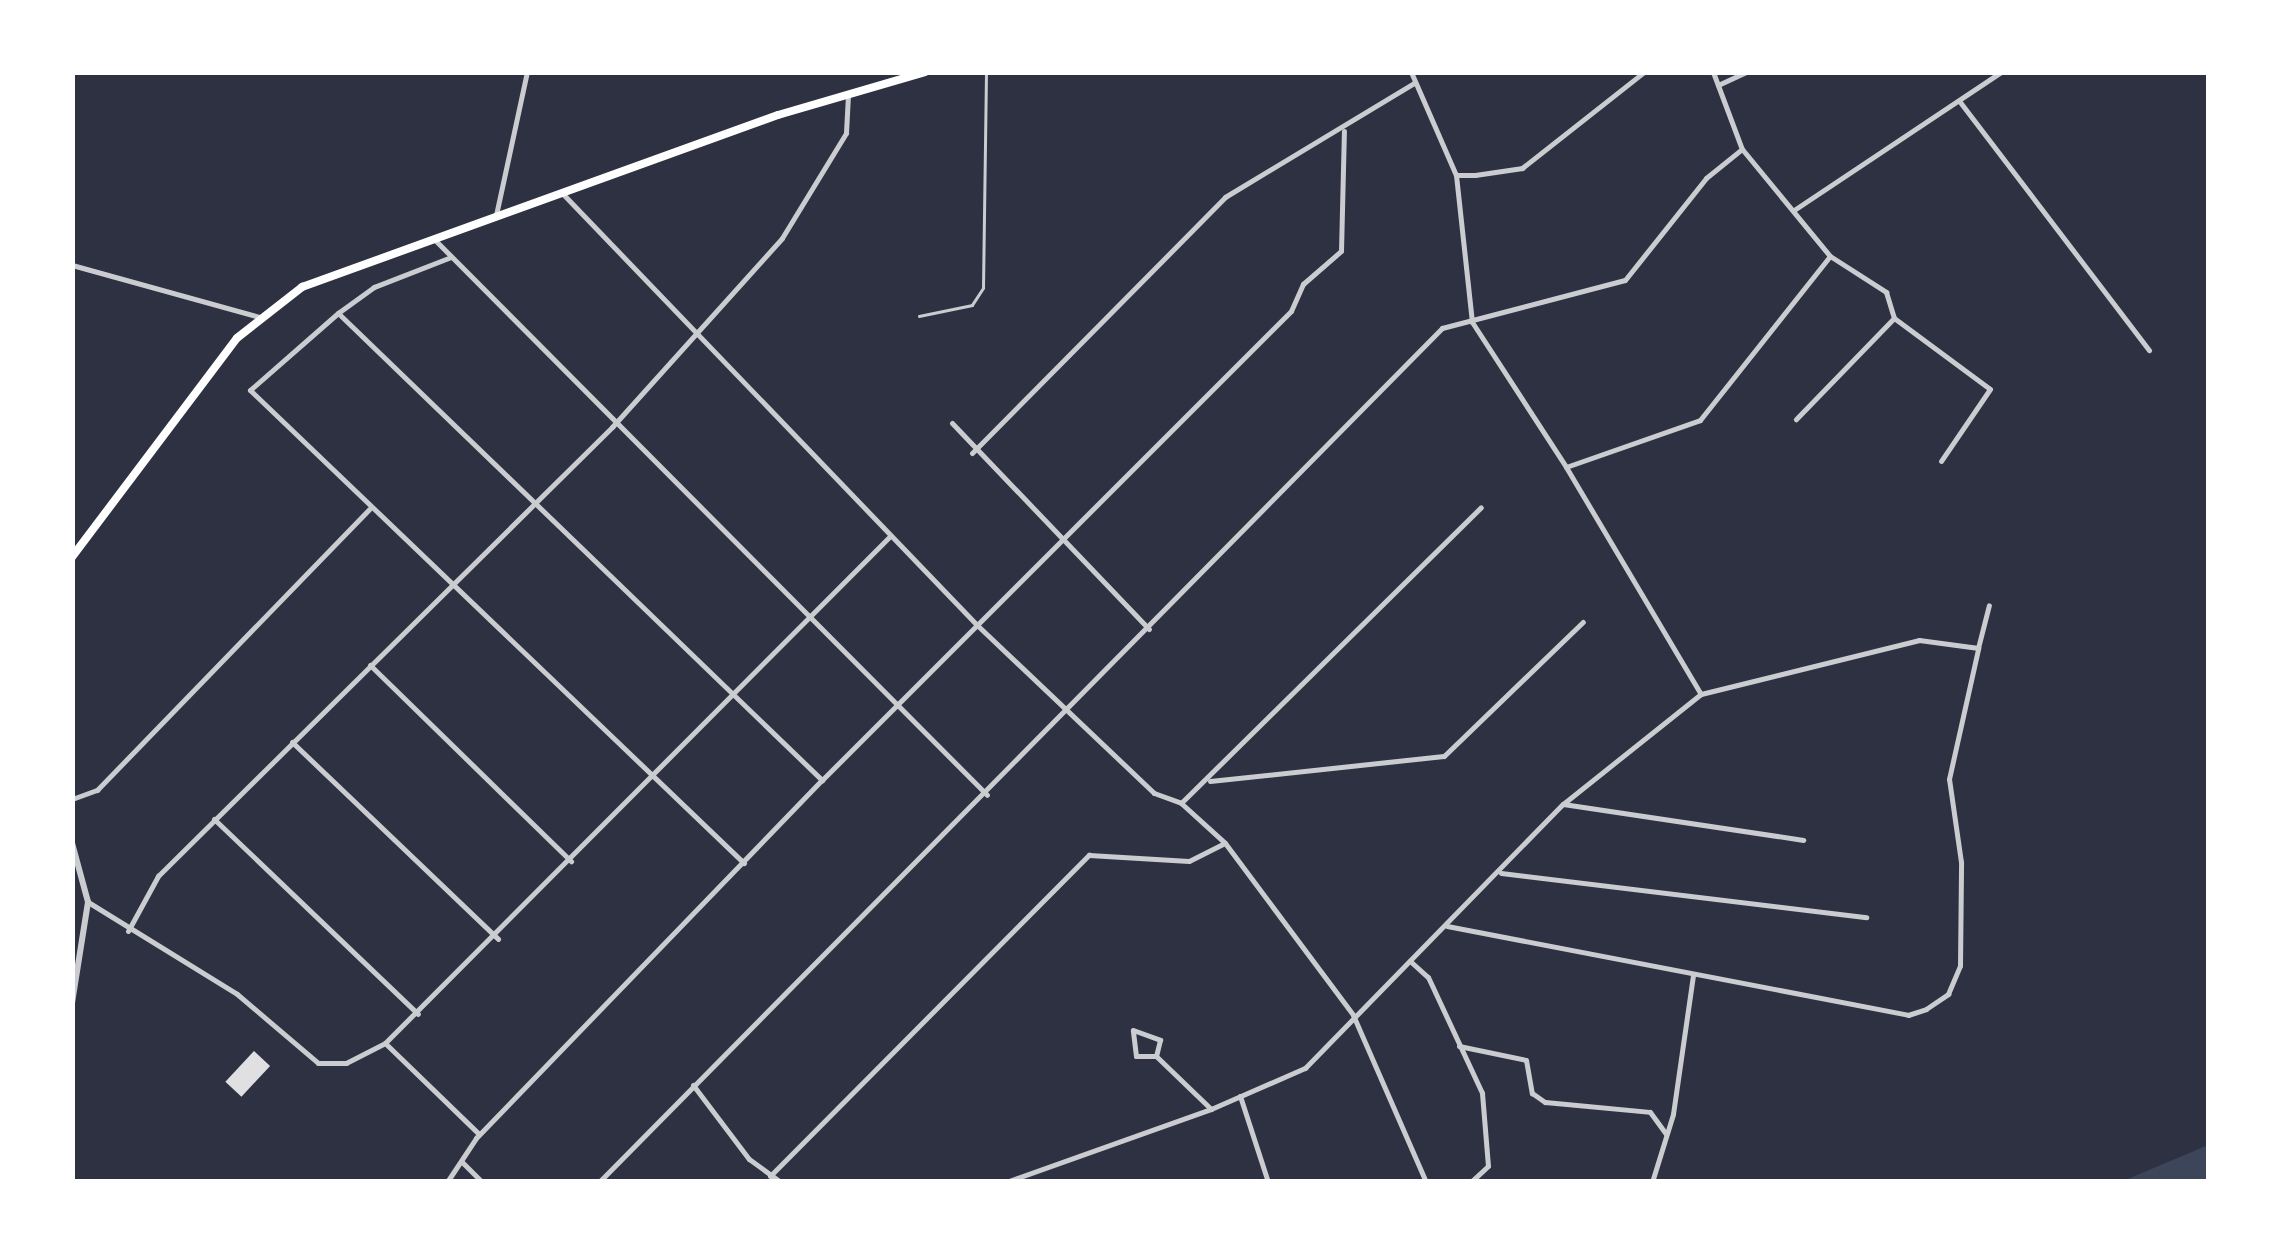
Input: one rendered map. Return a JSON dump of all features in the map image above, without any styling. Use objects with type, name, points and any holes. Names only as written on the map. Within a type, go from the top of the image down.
[{"type":"main road","points":[[72,557],[188,396],[260,317],[302,288],[560,190],[848,92],[925,72]]},
{"type":"street","points":[[496,215],[527,72]]},
{"type":"street","points":[[1410,72],[1456,174],[1472,322],[1566,467],[1701,694]]},
{"type":"street","points":[[1456,174],[1522,168],[1644,72]]},
{"type":"street","points":[[1713,72],[1742,150],[1830,256],[1886,292],[1894,318],[1990,389],[1941,461]]},
{"type":"street","points":[[1718,85],[1746,72]]},
{"type":"street","points":[[1794,210],[2002,72]]},
{"type":"street","points":[[972,453],[1224,197],[1344,131],[1414,84]]},
{"type":"street","points":[[128,930],[158,876],[612,426],[690,335],[782,238],[846,133],[848,92]]},
{"type":"street","points":[[1960,102],[2149,350]]},
{"type":"street","points":[[447,1182],[480,1134],[1341,252],[1344,131]]},
{"type":"street","points":[[599,1182],[1070,712],[1442,328],[1502,317],[1626,280],[1706,178],[1742,150]]},
{"type":"street","points":[[560,190],[690,335],[977,625],[1154,793],[1180,803],[1225,842],[1353,1015],[1426,1182]]},
{"type":"street","points":[[432,237],[612,426],[900,700],[987,796]]},
{"type":"street","points":[[1566,467],[1700,420],[1830,256]]},
{"type":"street","points":[[451,257],[374,286],[338,312],[250,390],[744,863]]},
{"type":"street","points":[[72,264],[260,317]]},
{"type":"street","points":[[338,312],[529,505],[822,780]]},
{"type":"street","points":[[1796,419],[1894,318]]},
{"type":"street","points":[[952,423],[972,453],[1149,629]]},
{"type":"street","points":[[72,481],[72,489]]},
{"type":"street","points":[[1180,803],[1210,781],[1481,507]]},
{"type":"street","points":[[72,800],[97,790],[370,508]]},
{"type":"street","points":[[88,902],[237,994],[318,1063],[346,1063],[385,1043],[498,939],[889,537]]},
{"type":"street","points":[[1447,926],[1908,1015],[1948,994],[1960,966],[1961,862],[1949,779],[1989,605]]},
{"type":"street","points":[[1210,781],[1444,756],[1583,622]]},
{"type":"street","points":[[1006,1182],[1211,1109],[1305,1068],[1353,1015],[1501,873],[1562,804],[1701,694],[1919,640],[1978,648]]},
{"type":"street","points":[[370,665],[571,861]]},
{"type":"street","points":[[292,742],[498,939]]},
{"type":"street","points":[[1562,804],[1803,840]]},
{"type":"street","points":[[214,820],[419,1015]]},
{"type":"street","points":[[770,1176],[1089,855],[1190,861],[1225,842]]},
{"type":"street","points":[[72,843],[88,902],[72,1002]]},
{"type":"street","points":[[1501,873],[1866,917]]},
{"type":"street","points":[[1410,961],[1428,977],[1460,1046],[1486,1123],[1488,1166],[1471,1182]]},
{"type":"street","points":[[1652,1182],[1666,1134],[1694,976]]},
{"type":"street","points":[[1156,1056],[1160,1040],[1133,1030],[1136,1056],[1156,1056],[1211,1109]]},
{"type":"street","points":[[385,1043],[480,1134]]},
{"type":"street","points":[[1460,1046],[1526,1060],[1532,1094],[1545,1102],[1650,1112],[1666,1134]]},
{"type":"street","points":[[693,1085],[770,1176],[781,1182]]},
{"type":"street","points":[[1240,1096],[1268,1182]]},
{"type":"street","points":[[462,1162],[482,1182]]},
{"type":"lane","points":[[919,316],[972,306],[983,288],[986,72]]},
{"type":"shaded area","points":[[2208,1145],[2208,1181],[2123,1181]]},
{"type":"building","points":[[254,1051],[270,1066],[241,1097],[225,1082]]}]
